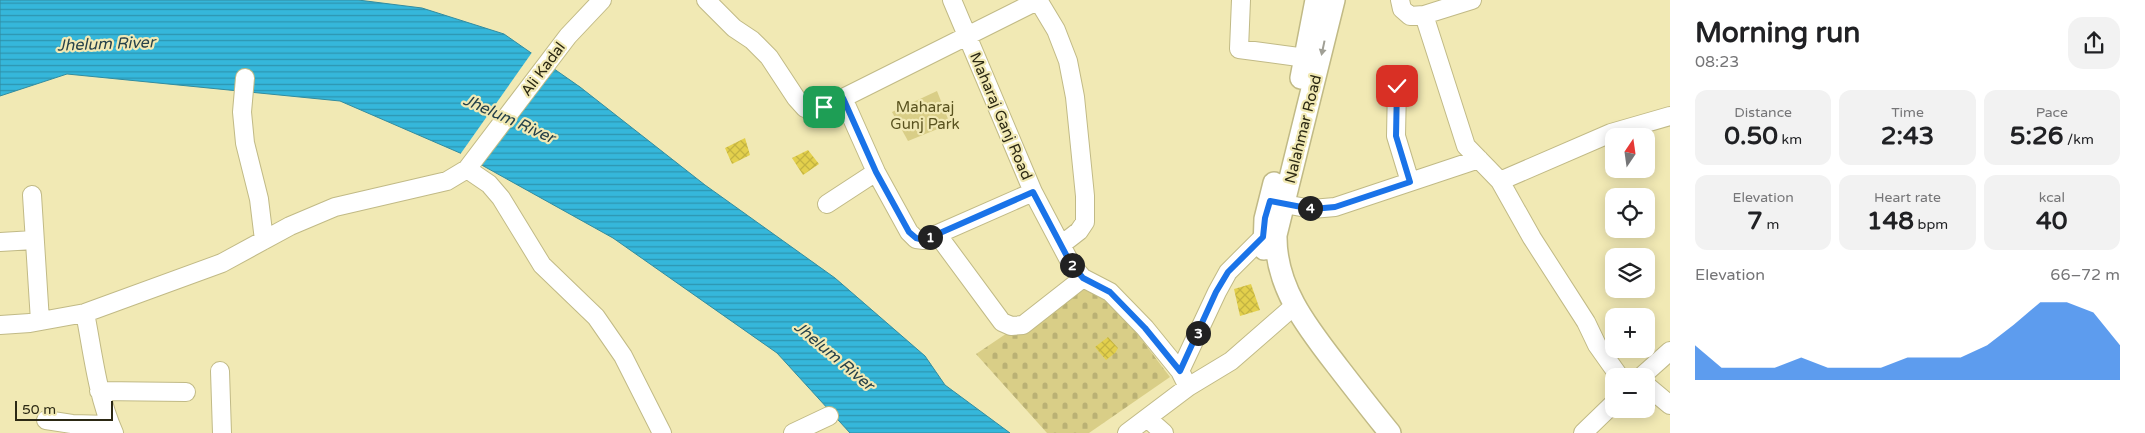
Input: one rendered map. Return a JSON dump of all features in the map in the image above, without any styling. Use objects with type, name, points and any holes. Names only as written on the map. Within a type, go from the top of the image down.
[{"type":"main road","name":"Nalahmar Road","points":[[1316,0],[1277,202],[1276,251],[1289,309],[1331,358],[1390,433]]},
{"type":"main road","name":"Nalahmar Road","points":[[1277,202],[1334,0]]},
{"type":"main road","points":[[1277,202],[1265,218],[1263,237],[1265,259],[1309,352],[1374,433]]},
{"type":"street","name":"Ali Kadal","points":[[467,169],[568,36],[602,0]]},
{"type":"street","points":[[706,0],[734,28],[752,40],[769,56],[796,98],[805,108],[813,110],[843,98],[968,37],[1038,0],[1056,30],[1068,61],[1075,97],[1085,222],[1079,231],[1061,245]]},
{"type":"street","name":"Maharaj Ganj Road","points":[[952,0],[1033,192],[1071,264],[1083,278],[1110,292],[1145,328],[1180,371],[1188,387]]},
{"type":"street","points":[[1241,0],[1239,49],[1306,58]]},
{"type":"street","points":[[1400,0],[1405,14],[1410,16],[1424,15],[1472,0]]},
{"type":"street","points":[[1424,15],[1466,146],[1500,181],[1532,238],[1586,322],[1597,345],[1613,368]]},
{"type":"street","points":[[245,78],[242,112],[245,143],[259,199],[264,240]]},
{"type":"street","points":[[1397,86],[1396,136],[1410,182]]},
{"type":"street","points":[[843,98],[876,172],[909,232],[916,238],[924,240],[1033,192]]},
{"type":"street","points":[[1500,181],[1611,133],[1670,116]]},
{"type":"street","points":[[1277,202],[1312,209],[1335,207],[1479,159]]},
{"type":"street","points":[[0,325],[40,321],[85,312],[222,263],[290,226],[334,206],[447,181],[467,169],[489,184],[501,198],[542,265],[596,317],[623,356],[662,433]]},
{"type":"street","points":[[826,204],[876,172]]},
{"type":"street","points":[[32,195],[40,321]]},
{"type":"street","points":[[937,234],[1002,322],[1011,326],[1023,325],[1083,278]]},
{"type":"street","points":[[1180,371],[1216,292],[1228,272],[1263,237]]},
{"type":"street","points":[[0,242],[34,240]]},
{"type":"street","points":[[1127,433],[1188,387],[1231,361],[1257,340],[1289,309]]},
{"type":"street","points":[[46,420],[112,429],[99,391],[85,312]]},
{"type":"street","points":[[1651,368],[1670,351]]},
{"type":"street","points":[[220,372],[222,433]]},
{"type":"street","points":[[99,391],[186,392]]},
{"type":"street","points":[[1655,392],[1670,405]]},
{"type":"street","points":[[1582,433],[1605,411]]},
{"type":"street","points":[[793,433],[829,416]]},
{"type":"street","points":[[1147,418],[1164,433]]},
{"type":"green space","name":"Maharaj Gunj Park","points":[[937,91],[950,124],[908,141],[892,112]]},
{"type":"green space","points":[[1085,281],[1108,295],[1170,377],[1089,433],[1047,433],[976,354]]},
{"type":"water","name":"Jhelum River","points":[[0,0],[358,0],[422,8],[504,34],[580,87],[705,185],[835,278],[925,356],[945,385],[1010,433],[850,433],[777,353],[613,238],[460,153],[340,101],[67,74],[0,96]]},
{"type":"pier","points":[[533,51],[552,64],[479,167],[459,156]]},
{"type":"building","points":[[745,138],[750,155],[732,164],[725,148]]},
{"type":"building","points":[[808,150],[819,164],[803,175],[792,158]]},
{"type":"building","points":[[1251,284],[1260,310],[1240,316],[1234,289]]},
{"type":"building","points":[[1108,337],[1118,348],[1106,360],[1095,347]]},
{"type":"route","points":[[824,107],[843,98],[876,172],[909,232],[916,238],[924,240],[1033,192],[1071,264],[1083,278],[1110,292],[1145,328],[1180,371],[1216,292],[1228,272],[1263,237],[1265,218],[1270,201],[1312,209],[1323,209],[1335,207],[1410,182],[1396,136],[1397,86]]}]
